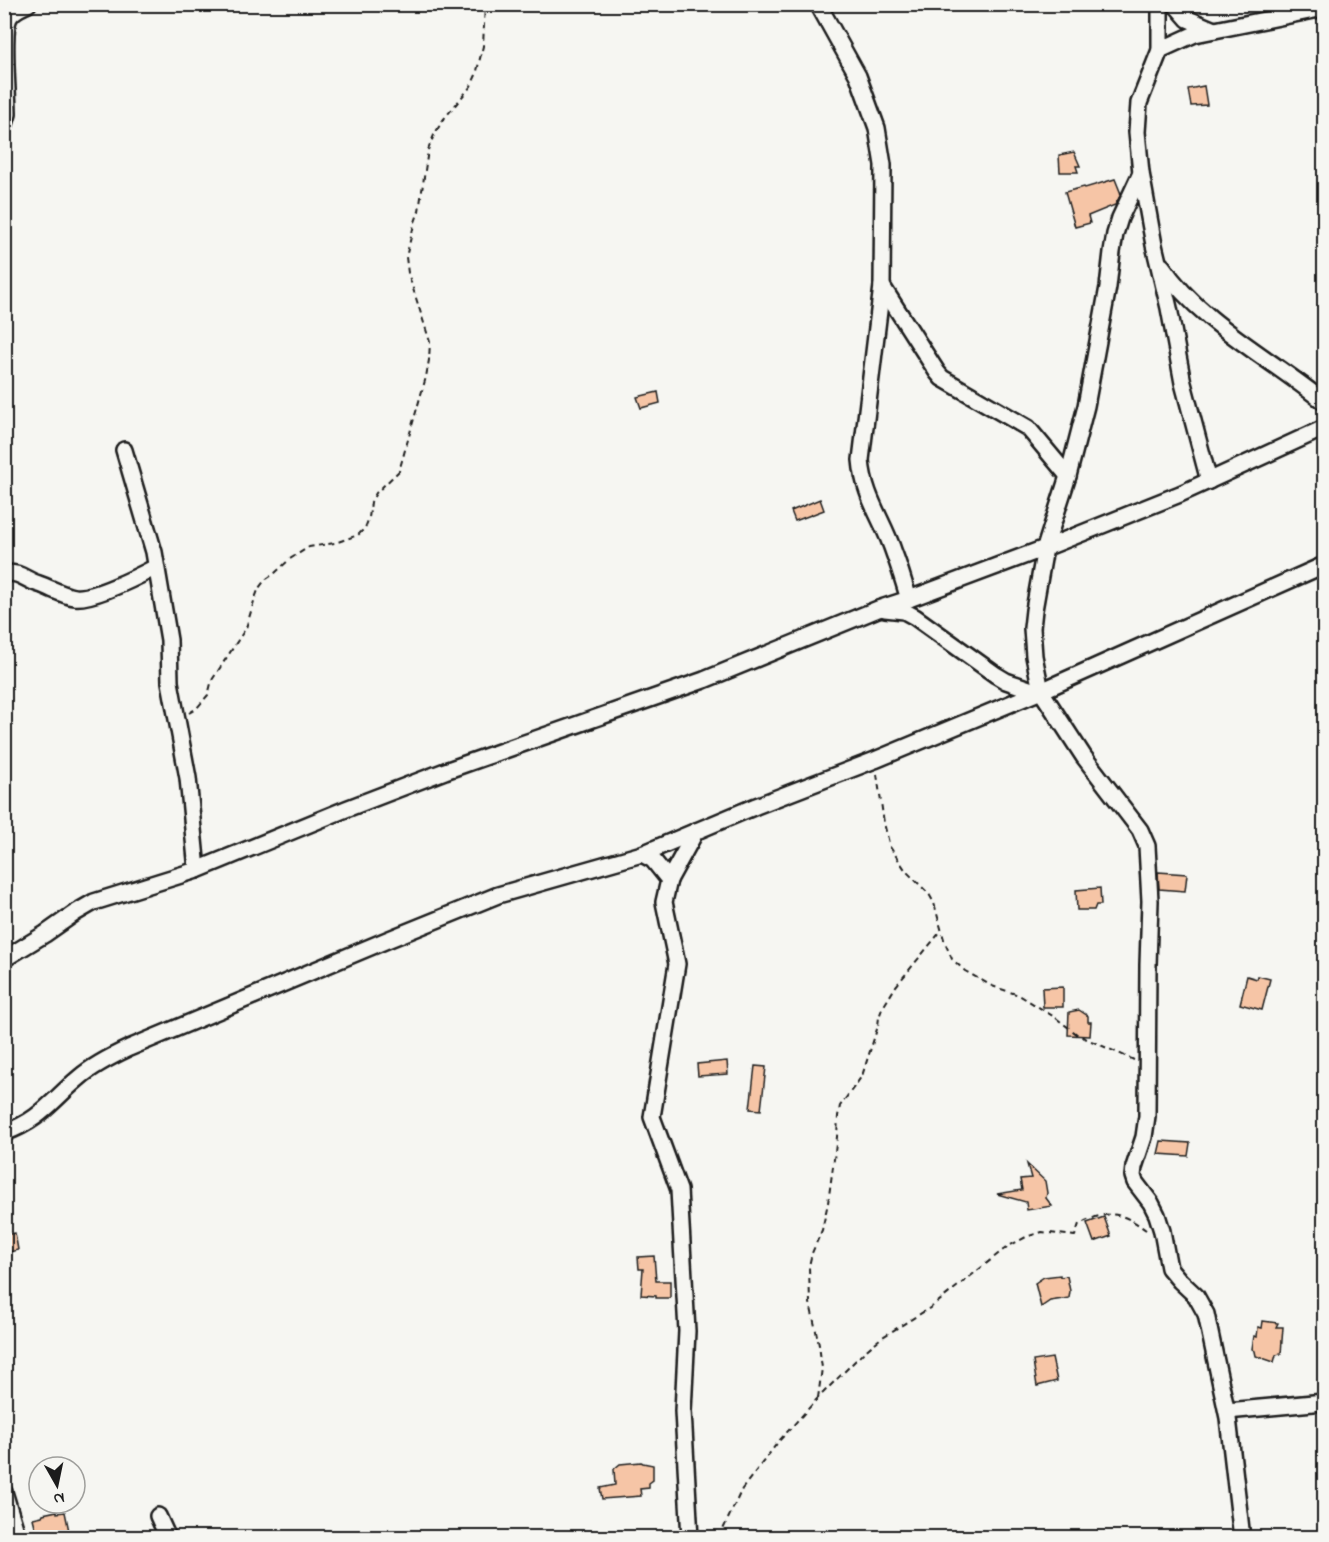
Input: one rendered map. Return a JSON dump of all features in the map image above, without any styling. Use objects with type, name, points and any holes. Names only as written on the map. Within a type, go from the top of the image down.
[{"type":"street","points":[[4,127],[8,114],[5,30],[10,15],[28,4]]},
{"type":"street","points":[[818,4],[858,76],[877,128],[883,165],[882,286],[861,460],[864,483],[894,553],[909,599]]},
{"type":"street","points":[[1160,4],[1160,50],[1139,103],[1137,132],[1141,173],[1183,383],[1209,481]]},
{"type":"street","points":[[1175,4],[1188,19],[1214,30]]},
{"type":"street","points":[[1160,50],[1195,34],[1324,8]]},
{"type":"street","points":[[1141,173],[1115,234],[1108,287],[1086,406],[1068,476],[1045,548],[1032,628],[1034,657],[1040,692],[1084,757],[1140,830],[1147,846],[1150,901],[1147,1116],[1144,1137],[1133,1176],[1157,1215],[1169,1268],[1179,1281],[1196,1296],[1206,1314],[1227,1411],[1242,1538]]},
{"type":"street","points":[[1157,259],[1171,279],[1207,315],[1324,402]]},
{"type":"street","points":[[882,286],[942,378],[1028,428],[1068,476]]},
{"type":"street","points":[[4,959],[94,902],[197,870],[445,771],[704,680],[878,609],[1045,548],[1180,495],[1324,428]]},
{"type":"street","points":[[124,450],[154,552],[170,640],[170,682],[188,778],[197,870]]},
{"type":"street","points":[[4,1133],[36,1118],[80,1076],[129,1048],[387,939],[498,895],[642,854],[756,806],[875,760],[1040,692],[1324,565]]},
{"type":"street","points":[[4,573],[21,574],[34,583],[77,597],[112,587],[156,567]]},
{"type":"street","points":[[878,609],[904,611],[1006,681],[1040,692]]},
{"type":"street","points":[[690,1538],[683,1411],[687,1331],[679,1190],[652,1117],[677,964],[664,902],[669,880],[696,831]]},
{"type":"street","points":[[642,854],[653,860],[669,880]]},
{"type":"street","points":[[1227,1411],[1324,1402]]},
{"type":"street","points":[[4,1492],[18,1538]]},
{"type":"street","points":[[158,1516],[168,1538]]},
{"type":"path","points":[[177,721],[197,708],[208,694],[212,680],[246,628],[255,598],[265,580],[290,559],[309,547],[335,543],[358,535],[365,528],[371,502],[376,493],[399,471],[426,377],[430,342],[408,273],[406,257],[419,211],[428,150],[443,120],[471,86],[476,75],[483,46],[485,4]]},
{"type":"path","points":[[875,760],[884,823],[890,847],[906,871],[929,894],[934,903],[945,944],[952,959],[965,971],[992,986],[1019,995],[1078,1035],[1147,1066]]},
{"type":"path","points":[[818,1398],[822,1368],[810,1303],[808,1266],[822,1230],[828,1203],[840,1106],[862,1076],[882,1009],[896,986],[941,931]]},
{"type":"path","points":[[719,1538],[742,1489],[779,1441],[818,1398],[881,1338],[933,1306],[1006,1247],[1042,1232],[1075,1236],[1079,1224],[1096,1216],[1113,1214],[1134,1221],[1165,1244]]},
{"type":"building","points":[[1204,86],[1207,105],[1191,106],[1188,89]]},
{"type":"building","points":[[1074,152],[1080,166],[1076,166],[1078,172],[1060,172],[1059,155]]},
{"type":"building","points":[[1115,179],[1121,194],[1115,205],[1088,216],[1090,223],[1075,227],[1065,192]]},
{"type":"building","points":[[658,392],[660,403],[641,408],[637,397]]},
{"type":"building","points":[[820,499],[824,510],[795,521],[791,511]]},
{"type":"building","points":[[1158,872],[1187,874],[1185,891],[1159,889]]},
{"type":"building","points":[[1100,888],[1101,905],[1096,905],[1094,910],[1077,910],[1076,890]]},
{"type":"building","points":[[1247,976],[1270,979],[1262,1010],[1240,1004]]},
{"type":"building","points":[[1063,987],[1063,1007],[1043,1007],[1042,988]]},
{"type":"building","points":[[1079,1010],[1088,1016],[1088,1022],[1091,1022],[1090,1036],[1068,1035],[1069,1012]]},
{"type":"building","points":[[727,1061],[728,1074],[698,1076],[697,1064]]},
{"type":"building","points":[[755,1066],[766,1067],[761,1110],[750,1109]]},
{"type":"building","points":[[1161,1141],[1190,1143],[1188,1156],[1158,1154]]},
{"type":"building","points":[[1027,1164],[1045,1181],[1046,1198],[1052,1206],[1027,1210],[1026,1202],[997,1194],[1022,1190],[1020,1179],[1031,1178]]},
{"type":"building","points":[[1104,1217],[1111,1236],[1094,1242],[1087,1223]]},
{"type":"building","points":[[15,1233],[18,1250],[4,1253],[4,1235]]},
{"type":"building","points":[[654,1256],[656,1281],[670,1281],[670,1298],[641,1295],[643,1269],[639,1269],[638,1257]]},
{"type":"building","points":[[1060,1275],[1060,1277],[1067,1276],[1069,1298],[1050,1301],[1041,1307],[1035,1283],[1044,1277]]},
{"type":"building","points":[[1263,1321],[1278,1323],[1276,1327],[1283,1327],[1281,1354],[1276,1355],[1274,1362],[1256,1356],[1252,1349],[1254,1336],[1257,1337],[1258,1327],[1262,1328]]},
{"type":"building","points":[[1052,1358],[1057,1381],[1037,1386],[1033,1361]]},
{"type":"building","points":[[641,1462],[653,1465],[653,1480],[649,1483],[649,1488],[640,1489],[641,1496],[602,1499],[600,1488],[615,1485],[614,1469],[620,1464]]},
{"type":"building","points":[[66,1515],[69,1531],[62,1533],[61,1538],[38,1538],[33,1518]]}]
